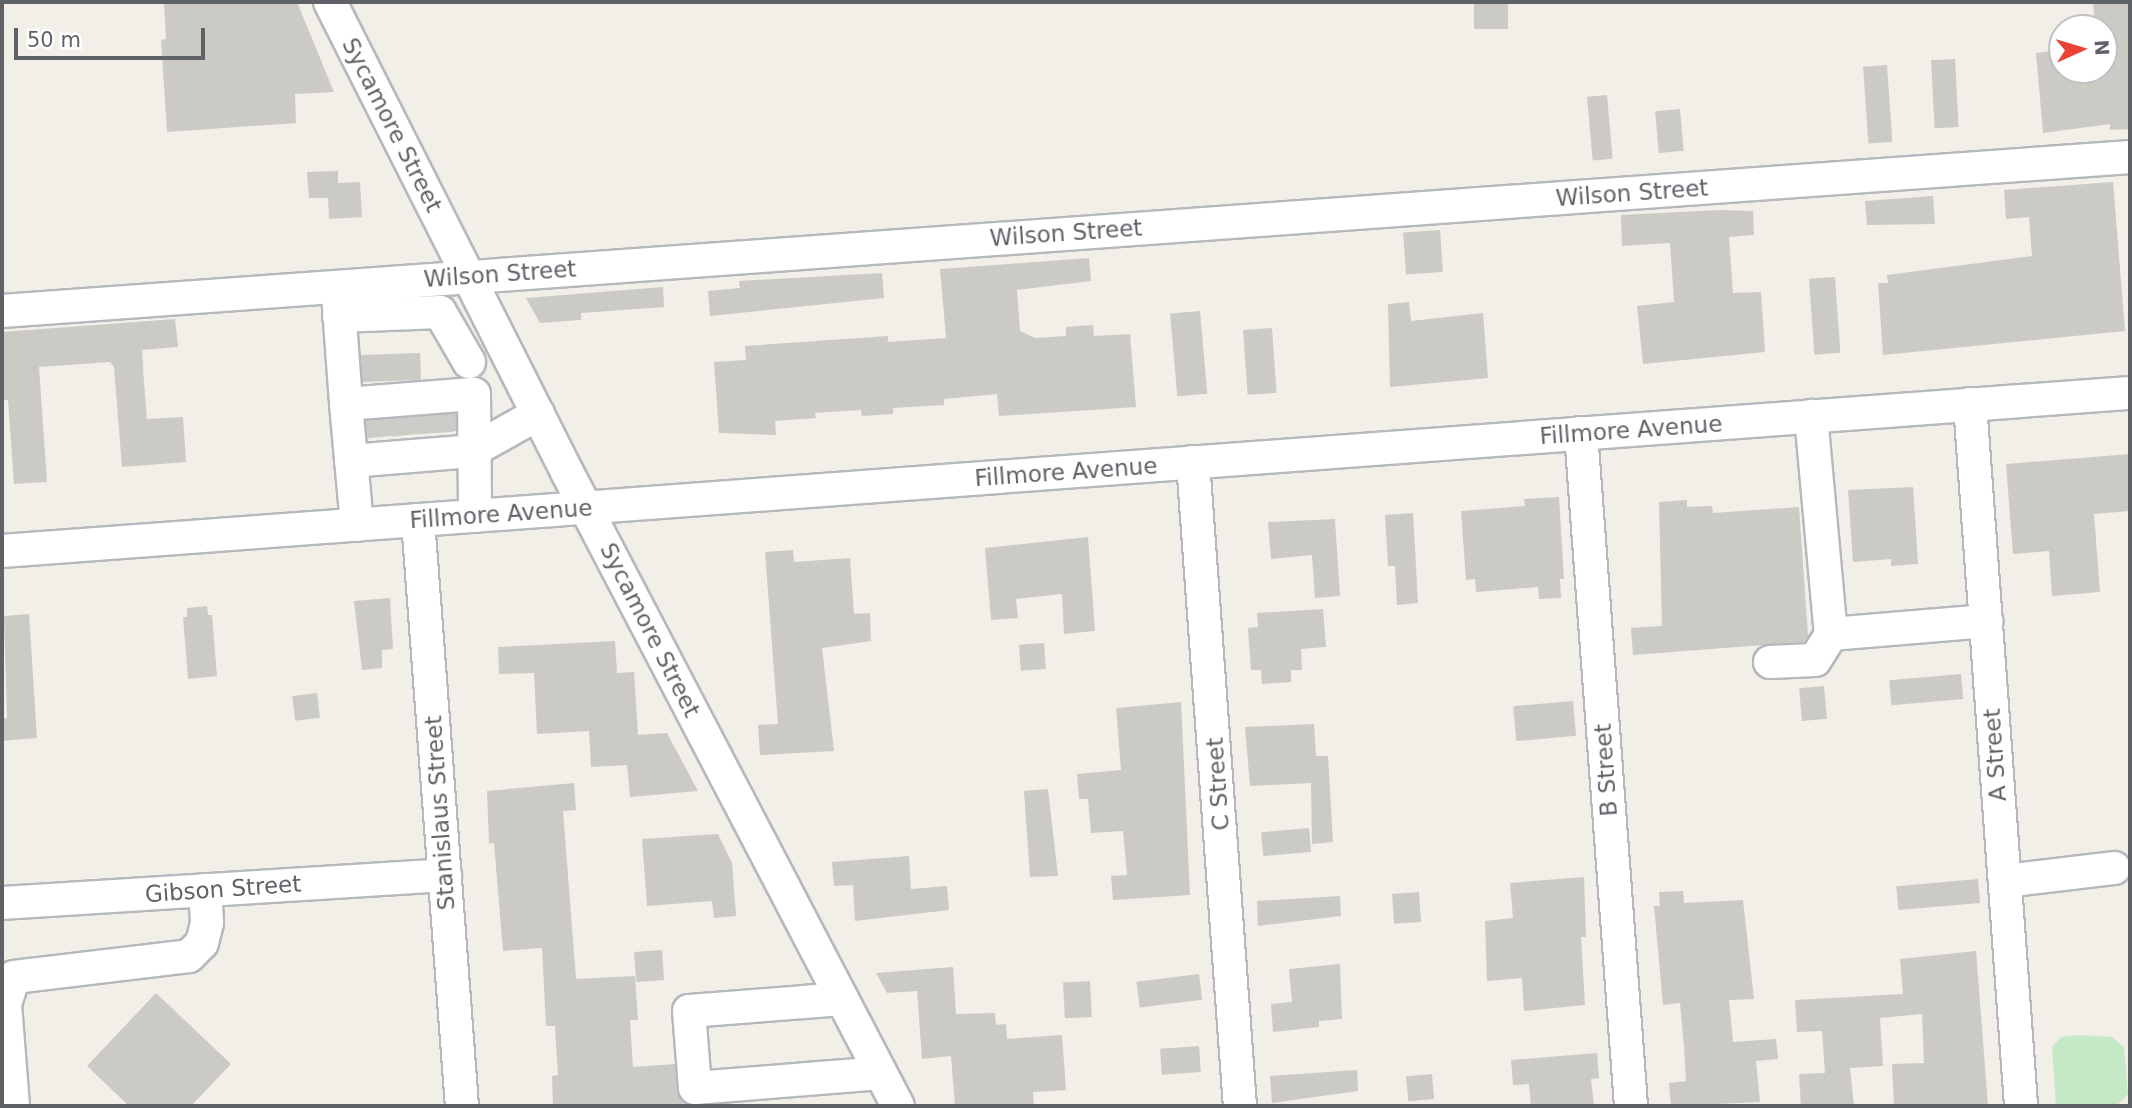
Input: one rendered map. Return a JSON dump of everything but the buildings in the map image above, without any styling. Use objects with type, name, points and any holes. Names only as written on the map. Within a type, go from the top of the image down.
[{"type":"street","name":"Sycamore Street","points":[[330,2],[538,414],[898,1106]]},
{"type":"street","name":"Wilson Street","points":[[2,310],[338,301],[431,279],[2130,157]]},
{"type":"street","points":[[431,279],[440,312],[469,362],[474,394],[472,451],[475,516]]},
{"type":"street","points":[[357,525],[338,301],[440,312]]},
{"type":"street","points":[[469,362],[504,345]]},
{"type":"street","name":"Fillmore Avenue","points":[[2,551],[2130,393]]},
{"type":"street","points":[[351,461],[409,424],[474,394]]},
{"type":"street","points":[[346,404],[409,424],[472,451]]},
{"type":"street","name":"A Street","points":[[1970,404],[2021,1106]]},
{"type":"street","points":[[472,451],[538,414]]},
{"type":"street","points":[[1770,663],[1815,660],[1831,634],[1811,416]]},
{"type":"street","name":"B Street","points":[[1581,433],[1631,1106]]},
{"type":"street","name":"C Street","points":[[1194,462],[1240,1106]]},
{"type":"street","name":"Stanislaus Street","points":[[418,520],[462,1106]]},
{"type":"street","points":[[1831,634],[1986,621]]},
{"type":"street","points":[[2005,881],[2114,868]]},
{"type":"street","name":"Gibson Street","points":[[2,903],[445,875]]},
{"type":"street","points":[[13,1106],[5,1004],[14,977],[189,956],[202,943],[207,923],[205,890]]},
{"type":"street","points":[[842,999],[689,1011],[694,1097],[880,1073]]},
{"type":"green space","points":[[2061,1037],[2112,1037],[2124,1047],[2128,1094],[2116,1106],[2056,1106],[2052,1047]]},
{"type":"tunnel","points":[[436,405],[438,433]]},
{"type":"tunnel","points":[[406,408],[409,435]]},
{"type":"tunnel","points":[[379,410],[382,437]]}]
